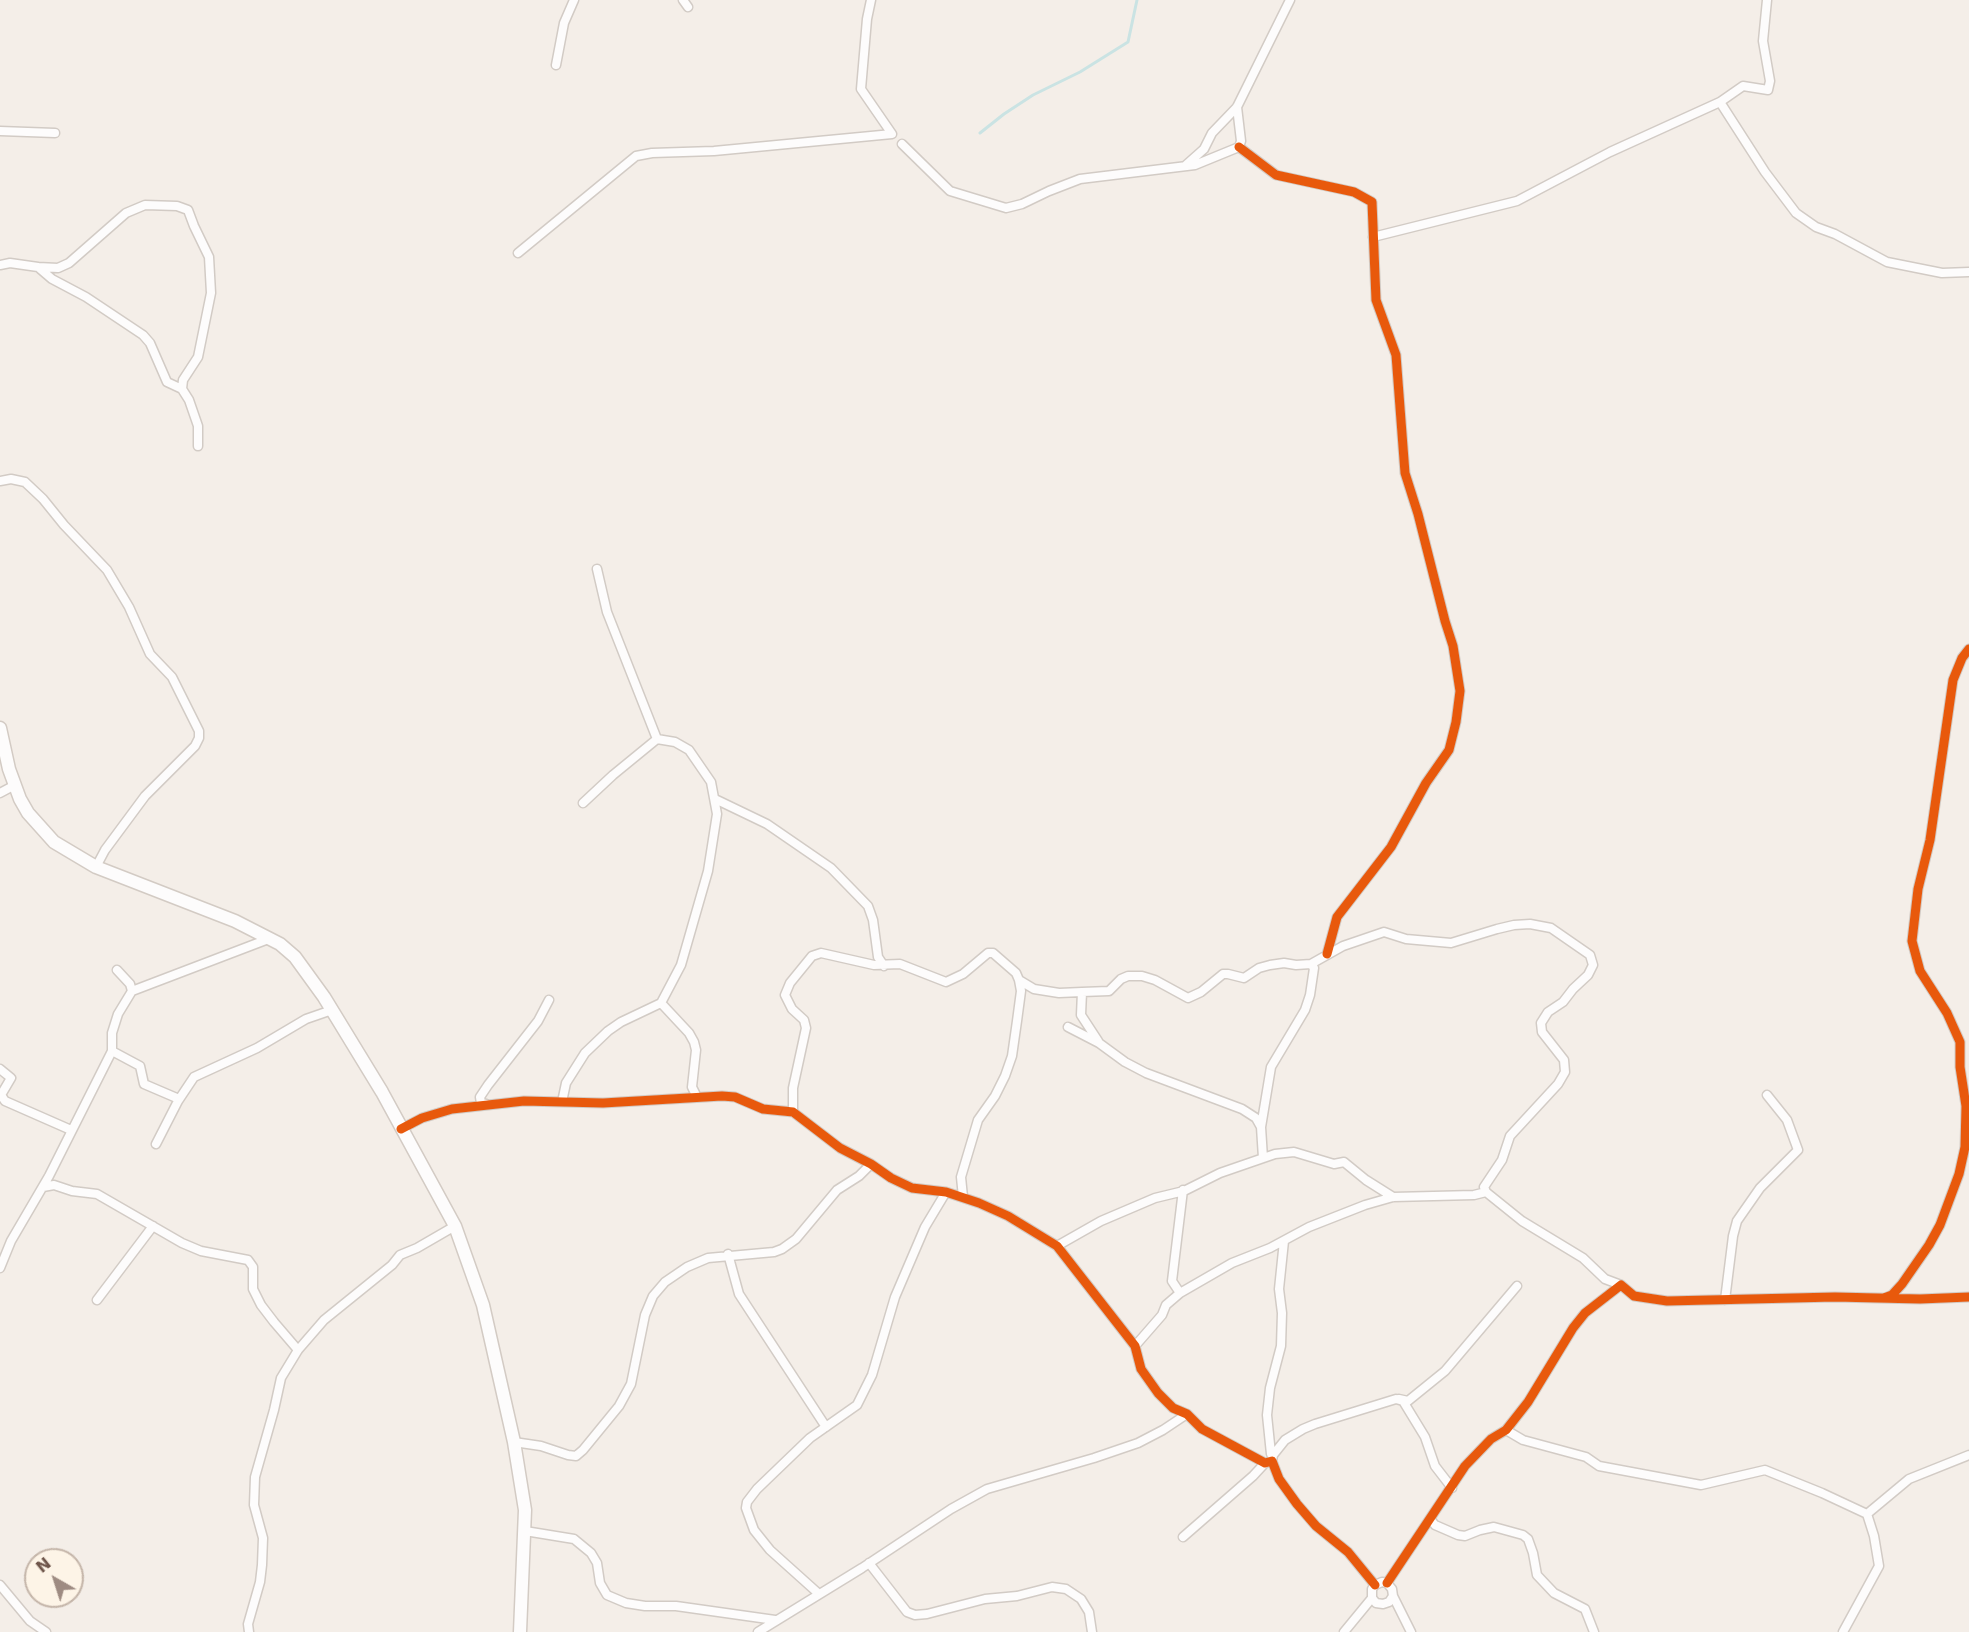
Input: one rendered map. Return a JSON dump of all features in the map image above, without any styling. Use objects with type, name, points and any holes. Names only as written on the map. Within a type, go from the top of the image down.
[{"type":"main road","points":[[0,733],[15,785],[28,813],[54,842],[96,867],[235,921],[271,938],[295,957],[332,1010],[382,1092],[455,1226],[483,1305],[514,1443],[525,1510],[520,1632]]},
{"type":"street","points":[[556,65],[564,22],[574,0]]},
{"type":"street","points":[[518,253],[636,156],[892,134],[861,89],[871,0]]},
{"type":"street","points":[[1186,165],[1204,149],[1212,133],[1237,107],[1290,0]]},
{"type":"street","points":[[1373,237],[1516,201],[1610,152],[1720,102],[1743,86],[1768,90],[1770,81],[1763,41],[1767,0]]},
{"type":"street","points":[[1720,102],[1765,172],[1796,213],[1816,227],[1835,234],[1887,262],[1942,273],[1969,272]]},
{"type":"street","points":[[902,144],[950,191],[1006,208],[1022,204],[1049,190],[1080,179],[1195,165],[1239,147],[1241,141],[1237,107]]},
{"type":"street","points":[[0,130],[55,133]]},
{"type":"street","points":[[1239,147],[1276,175],[1354,192],[1372,202],[1376,300],[1396,355],[1406,473],[1444,621],[1453,646],[1460,691],[1449,750],[1426,783],[1391,847],[1337,917],[1328,954]]},
{"type":"street","points":[[0,265],[10,263],[58,268],[69,263],[126,213],[145,206],[177,206],[188,210],[209,257],[212,293],[198,357],[183,380],[182,389]]},
{"type":"street","points":[[38,267],[52,279],[86,297],[143,335],[150,343],[167,382],[182,389],[189,399],[198,426],[198,446]]},
{"type":"street","points":[[0,481],[11,478],[25,482],[107,570],[129,607],[150,654],[172,676],[199,731],[199,738],[195,746],[145,796],[105,850],[96,867]]},
{"type":"street","points":[[597,569],[607,612],[657,739]]},
{"type":"street","points":[[1884,1298],[1892,1295],[1902,1284],[1940,1225],[1959,1174],[1965,1147],[1966,1106],[1960,1067],[1960,1042],[1947,1013],[1920,971],[1912,941],[1918,889],[1930,840],[1953,680],[1962,658],[1969,649]]},
{"type":"street","points":[[562,1102],[566,1083],[585,1053],[621,1022],[661,1003],[681,965],[708,871],[717,814],[711,782],[700,764],[688,750],[675,742],[657,739],[583,803]]},
{"type":"street","points":[[0,793],[15,785]]},
{"type":"street","points":[[715,799],[767,824],[831,868],[868,906],[873,920],[878,957],[884,966]]},
{"type":"street","points":[[1019,980],[1034,989],[1059,993],[1109,991],[1121,979],[1128,976],[1142,976],[1155,980],[1188,998],[1201,992],[1223,974],[1244,978],[1259,968],[1270,965],[1311,964],[1343,945],[1384,932],[1406,939],[1451,944],[1514,925],[1530,924],[1551,928],[1590,955],[1593,965],[1588,975],[1563,1002],[1543,1018],[1542,1032],[1564,1060],[1565,1072],[1558,1084],[1510,1136],[1502,1160],[1484,1187],[1486,1192],[1522,1221],[1583,1258],[1605,1279],[1621,1285],[1634,1296],[1667,1301],[1969,1297]]},
{"type":"street","points":[[0,1268],[11,1241],[43,1187],[112,1051],[112,1032],[117,1014],[132,991],[271,938]]},
{"type":"street","points":[[793,1112],[793,1088],[806,1028],[804,1020],[792,1009],[785,995],[790,983],[812,956],[821,953],[884,966],[893,963],[900,964],[946,982],[963,975],[988,953],[993,953],[1016,972],[1021,991],[1012,1056],[995,1096],[978,1120],[962,1177],[963,1197]]},
{"type":"street","points":[[1263,1158],[1261,1127],[1268,1077],[1271,1067],[1305,1010],[1314,968],[1311,964]]},
{"type":"street","points":[[117,970],[130,984],[132,991]]},
{"type":"street","points":[[1082,992],[1081,1015],[1099,1043]]},
{"type":"street","points":[[489,1104],[480,1103],[480,1097],[538,1021],[549,1000]]},
{"type":"street","points":[[661,1003],[689,1033],[694,1042],[696,1050],[692,1087],[697,1097]]},
{"type":"street","points":[[156,1144],[194,1077],[257,1048],[306,1019],[332,1010]]},
{"type":"street","points":[[1068,1027],[1099,1043],[1125,1062],[1146,1073],[1242,1109],[1256,1118],[1261,1127]]},
{"type":"street","points":[[112,1051],[140,1066],[144,1084],[179,1100]]},
{"type":"street","points":[[0,1068],[11,1078],[1,1095],[2,1103],[71,1130]]},
{"type":"street","points":[[1725,1300],[1737,1221],[1760,1188],[1798,1150],[1787,1120],[1767,1095]]},
{"type":"street","points":[[401,1129],[422,1118],[452,1109],[524,1101],[639,1102],[697,1097],[735,1097],[763,1109],[793,1112],[840,1148],[871,1164],[891,1178],[912,1188],[946,1192],[963,1197],[1008,1216],[1057,1246],[1135,1346],[1141,1369],[1158,1393],[1173,1408],[1187,1414],[1202,1429],[1270,1460]]},
{"type":"street","points":[[1057,1246],[1101,1221],[1155,1198],[1183,1190],[1220,1173],[1275,1154],[1294,1152],[1334,1164],[1344,1162],[1366,1180],[1393,1197]]},
{"type":"street","points":[[514,1443],[541,1446],[576,1456],[619,1406],[631,1384],[645,1315],[653,1296],[665,1282],[687,1267],[708,1258],[728,1254],[774,1252],[782,1249],[796,1239],[837,1190],[859,1176],[871,1164]]},
{"type":"street","points":[[43,1187],[54,1185],[72,1191],[97,1194],[182,1243],[201,1251],[248,1260],[253,1267],[253,1289],[261,1305],[298,1350]]},
{"type":"street","points":[[1180,1293],[1172,1281],[1183,1190]]},
{"type":"street","points":[[819,1594],[770,1550],[754,1530],[746,1508],[747,1502],[757,1489],[810,1438],[857,1405],[864,1393],[886,1331],[895,1297],[925,1227],[946,1192]]},
{"type":"street","points":[[1135,1346],[1162,1315],[1166,1305],[1180,1293],[1232,1263],[1284,1241],[1309,1227],[1365,1205],[1393,1197],[1474,1195],[1486,1192]]},
{"type":"street","points":[[97,1300],[153,1226]]},
{"type":"street","points":[[249,1632],[248,1624],[260,1582],[262,1565],[263,1538],[254,1505],[255,1477],[281,1378],[298,1350],[324,1320],[397,1261],[400,1255],[455,1226]]},
{"type":"street","points":[[1284,1241],[1279,1289],[1282,1313],[1281,1346],[1270,1388],[1267,1415],[1270,1460],[1279,1479],[1297,1504],[1316,1526],[1348,1552],[1374,1585]]},
{"type":"street","points":[[728,1254],[739,1293],[826,1427]]},
{"type":"street","points":[[1387,1583],[1465,1466],[1491,1439],[1506,1430],[1528,1402],[1585,1312],[1621,1285]]},
{"type":"street","points":[[1183,1537],[1270,1460],[1286,1440],[1309,1426],[1396,1399],[1408,1401],[1445,1371],[1516,1286]]},
{"type":"street","points":[[1396,1399],[1403,1401],[1425,1437],[1436,1466],[1452,1488]]},
{"type":"street","points":[[758,1632],[951,1509],[987,1489],[1138,1443],[1187,1414]]},
{"type":"street","points":[[1506,1430],[1523,1440],[1586,1457],[1599,1466],[1701,1485],[1765,1470],[1822,1492],[1867,1514],[1874,1536],[1879,1566],[1843,1632]]},
{"type":"street","points":[[1867,1514],[1909,1479],[1969,1455]]},
{"type":"street","points":[[1430,1519],[1435,1525],[1458,1535],[1465,1536],[1494,1527],[1523,1535],[1528,1539],[1533,1553],[1537,1575],[1554,1593],[1585,1609],[1594,1632]]},
{"type":"street","points":[[525,1531],[574,1539],[591,1553],[597,1563],[600,1583],[607,1595],[626,1603],[645,1606],[676,1606],[776,1620]]},
{"type":"street","points":[[869,1563],[907,1612],[915,1615],[985,1599],[1017,1596],[1052,1587],[1066,1589],[1081,1599],[1089,1612],[1092,1632]]},
{"type":"street","points":[[1374,1585],[1387,1583]]},
{"type":"street","points":[[1387,1583],[1412,1632]]},
{"type":"street","points":[[0,1585],[30,1621],[46,1632]]},
{"type":"street","points":[[1344,1632],[1372,1598],[1374,1585]]},
{"type":"street","points":[[1372,1598],[1383,1604],[1389,1602],[1393,1596]]},
{"type":"waterway","points":[[980,133],[1033,95],[1080,72],[1128,42],[1137,0]]},
{"type":"cycle path","points":[[1239,147],[1276,175],[1354,192],[1372,202],[1376,300],[1396,355],[1405,473],[1453,646],[1460,691],[1449,750],[1426,783],[1391,847],[1337,917],[1327,954]]},
{"type":"cycle path","points":[[1884,1298],[1892,1295],[1902,1284],[1940,1225],[1959,1174],[1965,1147],[1966,1106],[1960,1067],[1960,1042],[1947,1013],[1920,971],[1912,941],[1918,889],[1930,840],[1953,680],[1962,658],[1969,649]]},
{"type":"cycle path","points":[[401,1129],[422,1118],[452,1109],[524,1101],[603,1103],[722,1096],[735,1097],[763,1109],[793,1112],[840,1148],[871,1164],[891,1178],[912,1188],[946,1192],[979,1203],[1008,1216],[1057,1246],[1135,1346],[1141,1369],[1158,1393],[1173,1408],[1187,1414],[1202,1429],[1265,1463],[1272,1461],[1279,1479],[1297,1504],[1316,1526],[1348,1552],[1375,1585]]},
{"type":"cycle path","points":[[1387,1583],[1465,1466],[1491,1439],[1506,1430],[1528,1402],[1573,1328],[1585,1313],[1621,1285],[1634,1296],[1667,1301],[1969,1297]]}]
